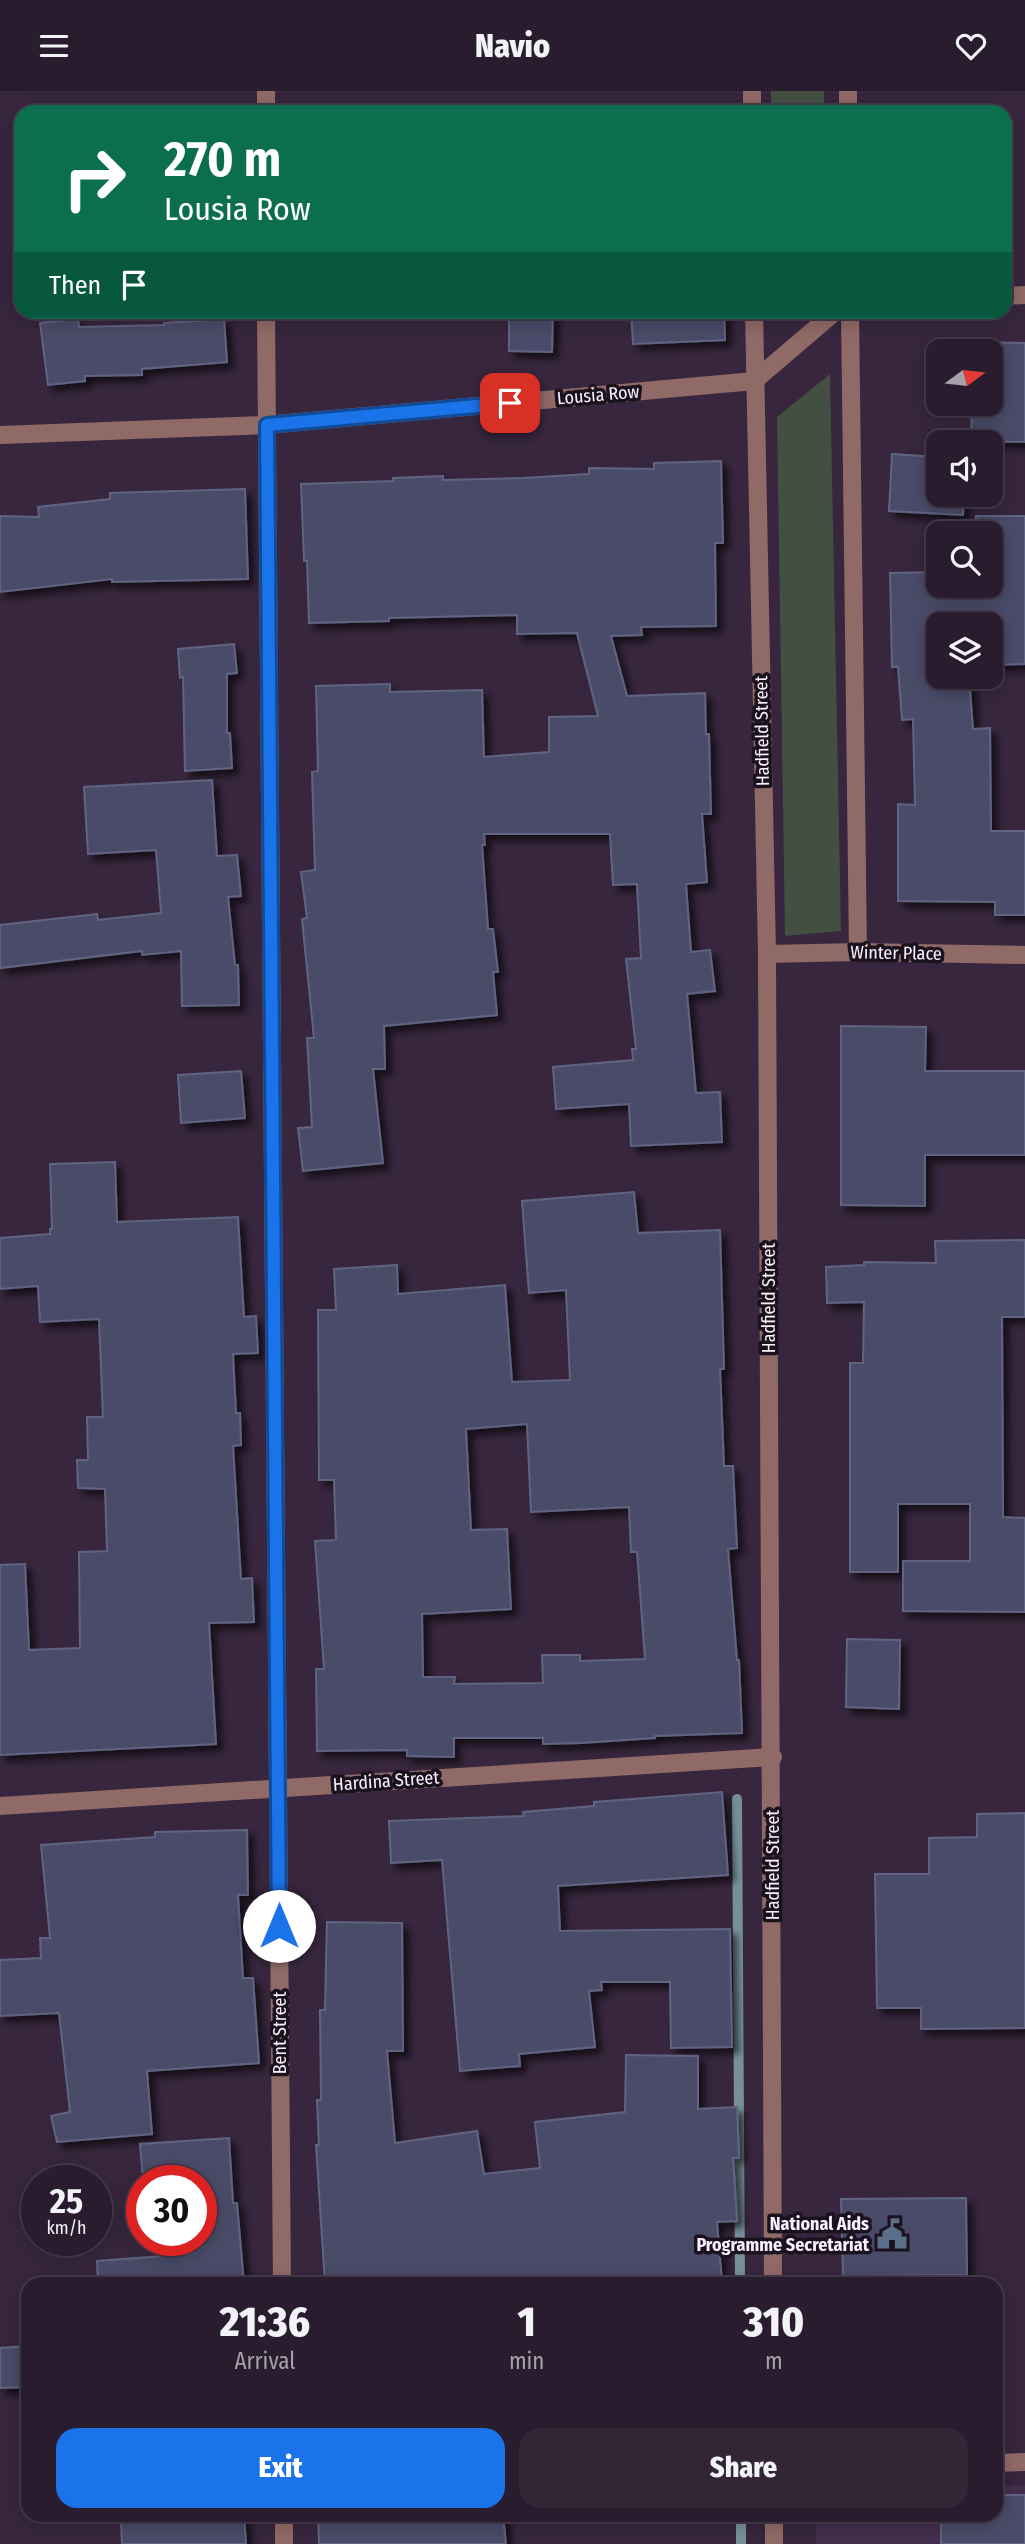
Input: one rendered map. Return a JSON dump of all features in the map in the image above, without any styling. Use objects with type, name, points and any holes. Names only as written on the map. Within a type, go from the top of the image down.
[{"type":"street","name":"Bent Street","points":[[266,319],[282,2277]]},
{"type":"street","name":"Hadfield Street","points":[[754,319],[767,954],[773,2277]]},
{"type":"street","points":[[754,381],[827,319]]},
{"type":"street","points":[[850,319],[858,952]]},
{"type":"street","name":"Lousia Row","points":[[0,435],[267,425],[754,381]]},
{"type":"street","name":"Winter Place","points":[[767,954],[858,952],[1025,955]]},
{"type":"street","name":"Hardina Street","points":[[0,1806],[772,1756]]},
{"type":"street","points":[[1003,2463],[1025,2462]]},
{"type":"street","points":[[284,2522],[284,2544]]},
{"type":"street","points":[[774,2522],[774,2544]]},
{"type":"shaded area","points":[[1025,2485],[1025,2544],[816,2544],[816,2522],[1003,2522],[1003,2487]]},
{"type":"green space","points":[[771,91],[824,91],[824,105],[771,105]]},
{"type":"green space","points":[[830,374],[841,931],[785,936],[777,417]]},
{"type":"building","points":[[78,319],[79,327],[164,325],[224,319],[227,362],[142,369],[142,375],[85,376],[85,381],[48,385],[40,323]]},
{"type":"building","points":[[509,319],[553,319],[552,352],[509,351]]},
{"type":"building","points":[[631,319],[724,319],[725,340],[633,344]]},
{"type":"building","points":[[1003,343],[1025,343],[1025,442],[1003,442],[1003,430],[971,430],[972,417],[1003,417]]},
{"type":"building","points":[[892,454],[926,456],[926,507],[963,507],[963,515],[889,511]]},
{"type":"building","points":[[721,461],[723,543],[715,543],[716,626],[641,627],[642,635],[611,636],[627,696],[705,693],[711,814],[702,814],[707,882],[686,884],[691,952],[710,950],[715,991],[687,994],[696,1093],[720,1092],[722,1142],[631,1146],[629,1104],[556,1109],[553,1067],[633,1060],[632,1049],[636,1049],[626,959],[641,958],[637,884],[613,885],[610,834],[484,834],[485,845],[482,845],[488,929],[493,929],[498,972],[493,972],[497,1015],[384,1026],[385,1069],[373,1069],[383,1163],[303,1171],[298,1128],[312,1127],[307,1038],[314,1038],[302,919],[307,918],[301,872],[315,870],[312,772],[318,771],[316,686],[390,684],[390,692],[482,690],[484,757],[549,752],[549,717],[598,716],[577,633],[517,634],[517,615],[309,623],[301,484],[393,481],[393,478],[443,476],[443,480],[523,478],[589,474],[589,468],[654,469],[654,463]]},
{"type":"building","points":[[245,489],[248,579],[112,582],[112,579],[0,592],[0,516],[39,517],[38,507],[110,499],[110,493]]},
{"type":"building","points":[[976,516],[1025,516],[1025,664],[1003,665],[1003,612],[926,612],[926,689],[970,689],[973,729],[990,728],[991,831],[1025,831],[1025,915],[995,915],[995,902],[898,901],[898,804],[915,805],[913,719],[902,720],[898,667],[892,667],[890,573],[926,572],[926,598],[1003,598],[1003,521],[976,521]]},
{"type":"building","points":[[234,644],[237,673],[227,674],[227,733],[230,733],[232,768],[185,771],[183,677],[180,678],[178,649]]},
{"type":"building","points":[[212,780],[217,856],[237,855],[241,896],[228,897],[235,965],[238,965],[239,1005],[182,1006],[181,951],[142,955],[142,951],[0,968],[0,925],[97,914],[98,920],[161,913],[156,850],[88,854],[84,787]]},
{"type":"building","points":[[841,1026],[926,1027],[925,1071],[1025,1071],[1025,1155],[925,1155],[925,1206],[841,1205]]},
{"type":"building","points":[[241,1071],[245,1118],[181,1123],[178,1075]]},
{"type":"building","points":[[115,1162],[117,1222],[238,1217],[244,1317],[256,1316],[258,1353],[233,1354],[236,1413],[240,1413],[241,1445],[233,1446],[241,1579],[252,1578],[254,1622],[209,1623],[216,1744],[0,1755],[0,1565],[25,1564],[29,1650],[80,1648],[79,1552],[107,1551],[105,1489],[78,1488],[77,1460],[88,1460],[87,1417],[103,1417],[99,1319],[40,1322],[38,1286],[0,1289],[0,1238],[50,1234],[50,1164]]},
{"type":"building","points":[[634,1192],[638,1233],[720,1230],[724,1369],[720,1369],[724,1466],[733,1466],[737,1548],[728,1549],[739,1660],[742,1733],[543,1744],[543,1738],[454,1738],[454,1757],[407,1756],[407,1750],[317,1751],[316,1669],[324,1669],[315,1541],[336,1540],[334,1480],[319,1480],[318,1310],[336,1310],[334,1269],[397,1265],[398,1294],[505,1285],[512,1382],[570,1380],[566,1290],[529,1293],[522,1201]],"holes":[[[527,1424],[531,1512],[629,1507],[631,1552],[637,1552],[645,1659],[580,1661],[580,1655],[542,1655],[543,1683],[454,1684],[455,1677],[423,1677],[422,1614],[511,1609],[507,1529],[471,1530],[466,1429]]]},
{"type":"building","points":[[1025,1240],[1025,1317],[1002,1317],[1003,1517],[1025,1518],[1025,1612],[903,1611],[903,1561],[970,1561],[970,1504],[898,1504],[898,1572],[850,1572],[850,1363],[863,1363],[864,1302],[827,1303],[826,1267],[864,1265],[864,1262],[936,1263],[935,1241]]},
{"type":"building","points":[[847,1639],[900,1640],[899,1709],[846,1707]]},
{"type":"building","points":[[722,1792],[728,1875],[558,1886],[560,1931],[730,1929],[732,2047],[671,2048],[670,1982],[601,1982],[602,1990],[589,1991],[595,2047],[519,2054],[520,2066],[460,2071],[442,1860],[391,1863],[389,1821],[524,1816],[523,1812],[594,1806],[594,1802]]},
{"type":"building","points":[[1025,1813],[1025,2028],[921,2029],[921,2008],[877,2008],[875,1874],[929,1874],[929,1838],[977,1837],[977,1814]]},
{"type":"building","points":[[247,1830],[248,1895],[238,1895],[243,1978],[253,1978],[259,2063],[147,2071],[152,2134],[57,2142],[51,2116],[70,2112],[59,2013],[0,2016],[0,1960],[41,1958],[40,1938],[50,1938],[41,1845],[155,1837],[155,1832]]},
{"type":"building","points":[[327,1922],[402,1923],[403,2051],[387,2051],[395,2143],[477,2131],[484,2174],[540,2168],[535,2122],[625,2112],[626,2055],[698,2056],[698,2109],[737,2107],[739,2158],[733,2158],[737,2221],[717,2222],[722,2277],[325,2277],[316,2145],[319,2145],[317,2100],[321,2100],[320,2010],[325,2010]]},
{"type":"building","points":[[229,2138],[233,2203],[237,2203],[243,2277],[98,2277],[97,2261],[163,2256],[217,2256],[217,2165],[142,2165],[140,2144]]},
{"type":"building","points":[[966,2198],[967,2275],[843,2276],[841,2199]]},
{"type":"building","points":[[21,2346],[21,2387],[0,2388],[0,2348]]},
{"type":"building","points":[[1003,2495],[1025,2495],[1025,2544],[941,2544],[941,2522],[1003,2522]]},
{"type":"building","points":[[121,2522],[244,2522],[246,2544],[122,2544]]},
{"type":"building","points":[[318,2522],[504,2522],[506,2544],[319,2544]]},
{"type":"waterway","points":[[737,1799],[740,2277]]},
{"type":"waterway","points":[[741,2522],[741,2544]]},
{"type":"place","name":"National Aids Programme Secretariat","points":[[892,2234]]},
{"type":"route","points":[[279,1926],[267,425],[510,403]]}]
